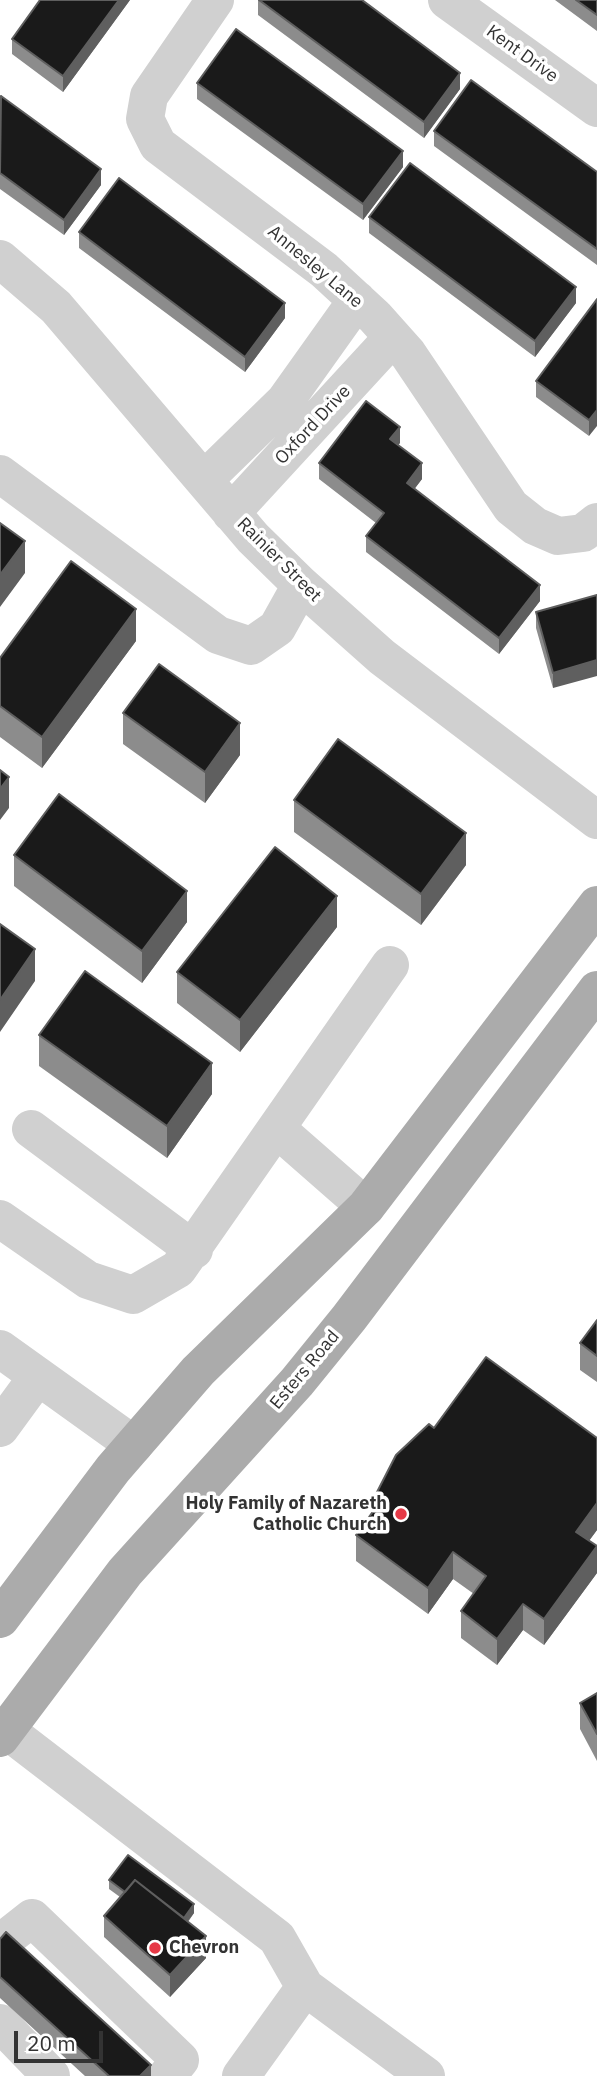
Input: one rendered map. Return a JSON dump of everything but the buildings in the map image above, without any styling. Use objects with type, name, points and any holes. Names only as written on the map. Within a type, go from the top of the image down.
[{"type":"main road","points":[[0,1619],[134,1444],[198,1371],[366,1207],[597,905]]},
{"type":"main road","name":"Esters Road","points":[[3,1734],[125,1572],[297,1382],[349,1318],[597,990]]},
{"type":"street","name":"Annesley Lane","points":[[215,0],[149,96],[145,119],[158,145],[324,270],[357,300],[408,354],[512,507],[535,526],[558,536],[583,533],[597,522]]},
{"type":"street","name":"Kent Drive","points":[[447,0],[597,108]]},
{"type":"street","name":"Rainier Street","points":[[0,260],[56,307],[232,513],[300,585],[382,657],[597,820]]},
{"type":"street","points":[[204,480],[285,401],[357,300]]},
{"type":"street","name":"Oxford Drive","points":[[232,513],[393,337]]},
{"type":"street","points":[[0,474],[218,635],[251,646],[277,628],[300,585]]},
{"type":"street","points":[[0,1219],[88,1280],[133,1295],[178,1269],[194,1250],[390,965]]},
{"type":"street","points":[[30,1129],[194,1250]]},
{"type":"street","points":[[277,1129],[366,1207]]},
{"type":"street","points":[[0,1349],[134,1444]]},
{"type":"street","points":[[0,1428],[38,1376]]},
{"type":"street","points":[[3,1734],[277,1938],[305,1987],[426,2076]]},
{"type":"street","points":[[0,1943],[32,1918],[180,2060],[167,2076]]},
{"type":"street","points":[[241,2076],[305,1987]]},
{"type":"street","points":[[0,2023],[51,2076]]},
{"type":"place","name":"Holy Family of Nazareth Catholic Church","points":[[401,1514]]},
{"type":"place","name":"Chevron","points":[[155,1948]]}]
